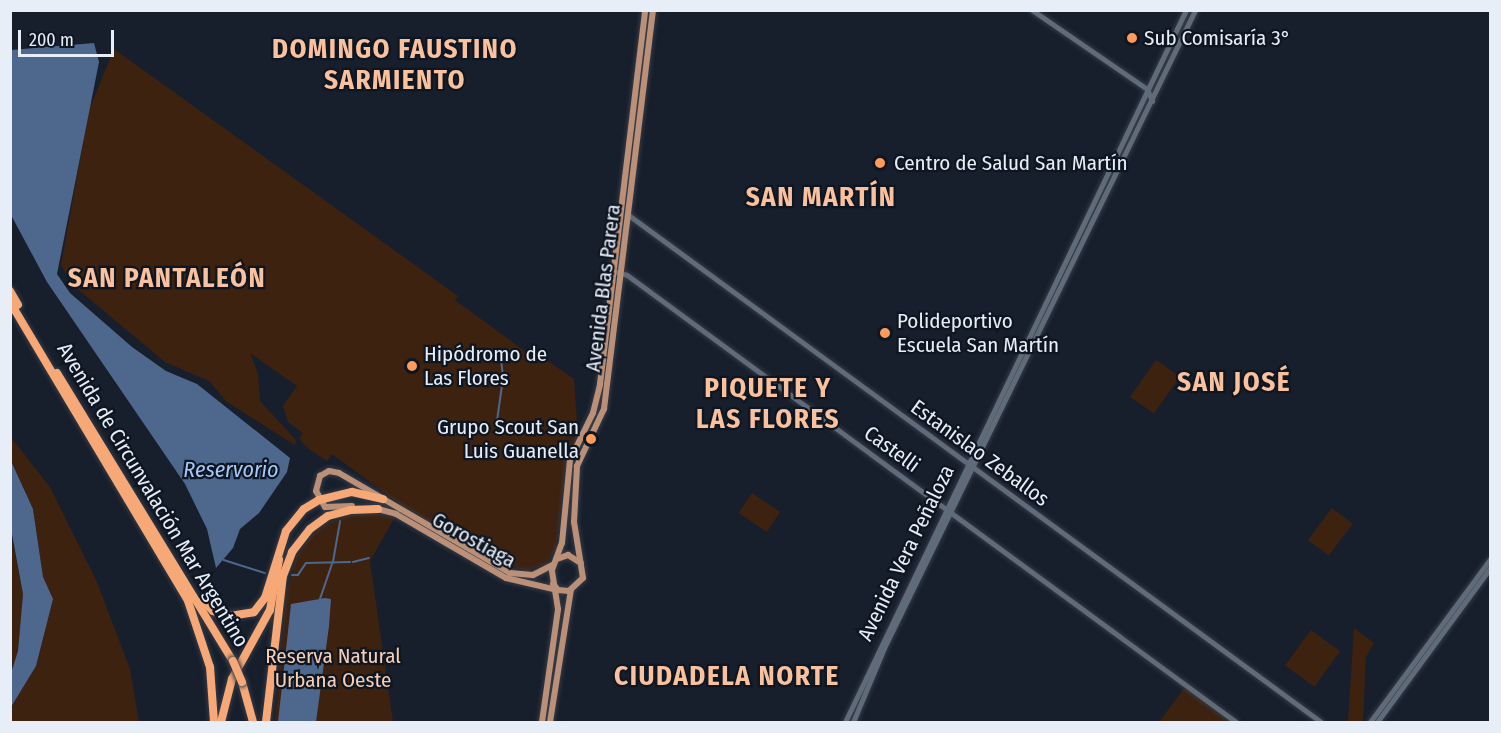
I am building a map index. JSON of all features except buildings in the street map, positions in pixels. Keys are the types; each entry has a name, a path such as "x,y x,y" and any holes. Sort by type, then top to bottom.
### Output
{"highway":[{"name":"Avenida de Circunvalación Mar Argentino","path":"10,291 233,661 242,682 253,723"},
{"path":"10,302 188,602 210,668 214,723"},
{"path":"120,474 200,599 213,611 238,617 259,607 267,592 281,544 294,519 319,500 357,492 383,499"},
{"path":"266,723 282,587 292,552 310,528 328,516 350,510 378,509"},
{"path":"221,723 232,680 270,610 281,544"}],"main road":[{"name":"Avenida Blas Parera","path":"557,559 570,460 597,397 645,10"},
{"name":"Avenida Blas Parera","path":"582,564 574,522 577,466 604,409 654,10"},
{"path":"1032,10 1147,90 1152,101"},
{"name":"Avenida Vera Peñaloza","path":"854,723 884,648 968,464 1186,10"},
{"name":"Avenida Vera Peñaloza","path":"845,723 948,511 974,469 1195,10"},
{"name":"Estanislao Zeballos","path":"620,210 1321,723"},
{"path":"613,272 622,272"},
{"name":"Castelli","path":"622,272 1236,723"},
{"name":"Gorostiaga","path":"553,565 537,574 517,575 464,551 396,514 357,506 331,510 319,500 318,479 333,471 383,499 464,551 506,578 571,590"},
{"path":"542,723 556,624 553,565 557,559 568,555 582,564 583,578 571,590 550,723"},
{"path":"1370,723 1491,559"},
{"path":"1377,723 1491,568"}],"green space":[{"name":"Hipódromo de Las Flores","path":"114,49 458,296 455,300 526,352 529,348 574,379 578,435 567,458 556,549 546,564 526,571 493,560 405,508 332,454 327,461 306,447 299,438 303,433 288,422 283,406 297,386 250,353 258,373 260,401 296,440 295,445 227,402 209,381 165,362 74,286 61,265 89,110"},
{"path":"1156,360 1180,377 1154,413 1130,397"},
{"path":"10,436 50,487 97,582 130,669 139,722 11,722 11,707 36,666 52,602 43,577 33,509 11,461"},
{"path":"752,493 780,512 767,532 739,513"},
{"path":"1332,508 1353,524 1329,556 1308,540"},
{"name":"Reserva Natural Urbana Oeste","path":"368,512 395,517 370,561 393,722 275,722 286,595 296,557 311,536 325,525 346,515"},
{"path":"10,529 23,594 18,651 11,673"},
{"path":"1354,628 1374,643 1366,657 1363,722 1348,722"},
{"path":"1311,630 1340,651 1314,687 1285,666"},
{"path":"1186,686 1233,720 1231,722 1159,722"}],"water":[{"name":"Reservorio","path":"94,43 99,62 57,274 70,293 132,347 166,371 197,384 290,458 287,472 259,513 240,529 233,548 216,568 207,529 185,484 47,282 11,215 11,50"},
{"path":"11,461 33,509 43,577 53,599 36,666 11,707 11,673 18,651 23,594 11,529"},
{"path":"331,599 316,722 278,722 291,604"}],"waterway":[{"path":"496,428 503,378 501,360"},
{"path":"320,599 333,562 340,522"},
{"path":"353,562 369,558"},
{"path":"224,560 265,573"},
{"path":"292,575 298,575 306,563 350,562"}],"place":[{"name":"Sub Comisaría 3°","path":"1132,38"},
{"name":"Centro de Salud San Martín","path":"880,163"},
{"name":"Polideportivo Escuela San Martín","path":"885,333"},
{"name":"Hipódromo de Las Flores","path":"412,366"},
{"name":"Grupo Scout San Luis Guanella","path":"591,439"}],"district":[{"name":"DOMINGO FAUSTINO SARMIENTO","path":"395,64"},
{"name":"SAN MARTÍN","path":"821,198"},
{"name":"SAN PANTALEÓN","path":"167,279"},
{"name":"SAN JOSÉ","path":"1234,383"},
{"name":"PIQUETE Y LAS FLORES","path":"768,404"},
{"name":"CIUDADELA NORTE","path":"727,677"}]}
